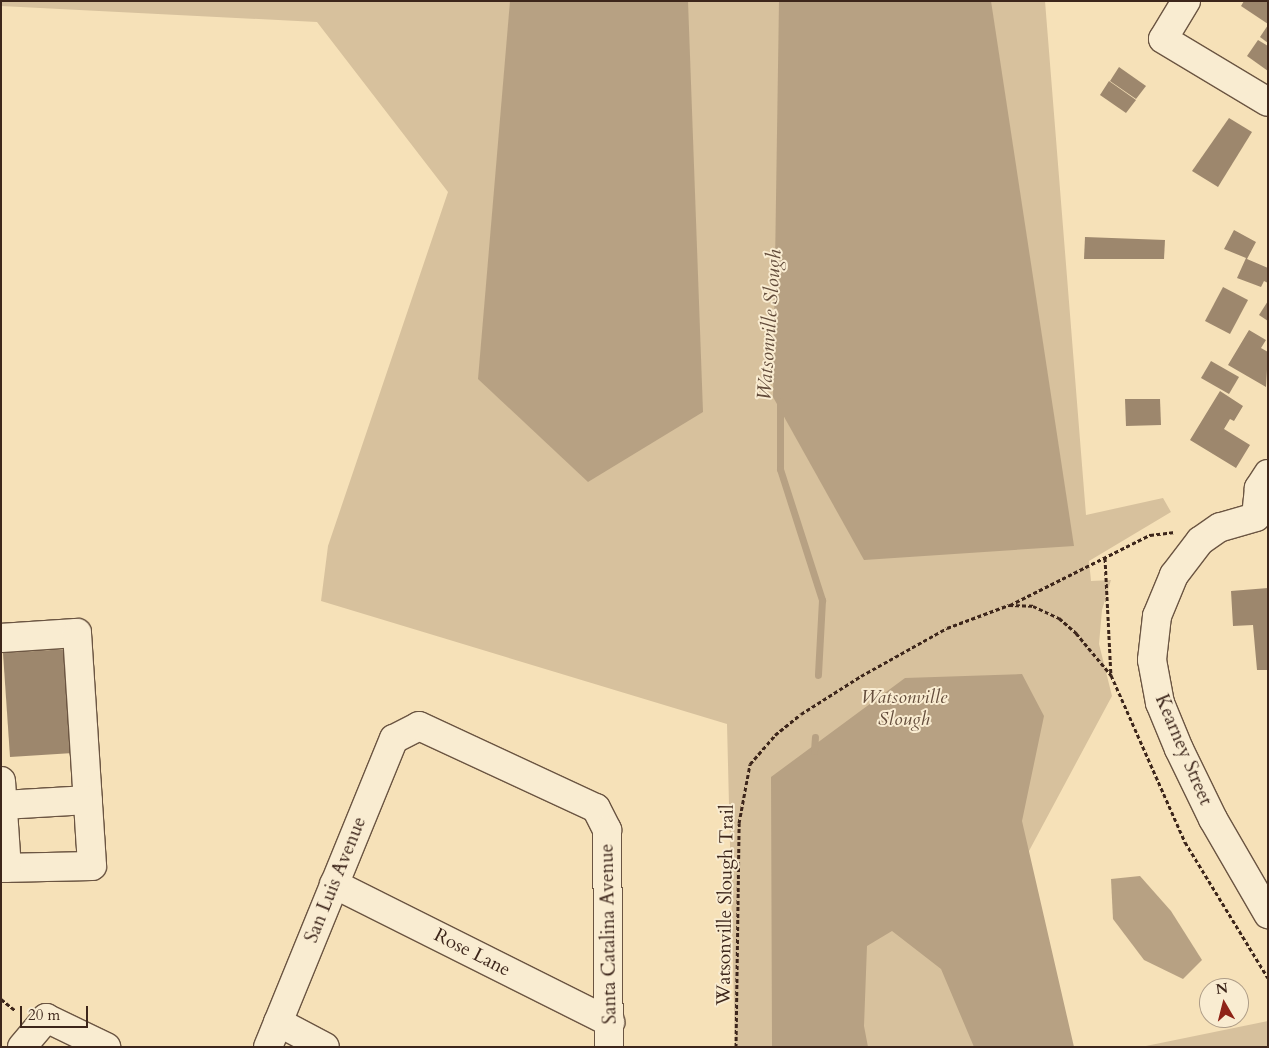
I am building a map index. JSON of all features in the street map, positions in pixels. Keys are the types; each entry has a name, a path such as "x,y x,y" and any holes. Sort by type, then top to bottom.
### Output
{"street":[{"path":"1186,1 1163,39 1268,102"},
{"path":"1220,526 1256,517 1259,488 1268,474"},
{"name":"Kearney Street","path":"1220,526 1200,541 1174,575 1164,596 1152,638 1154,678 1179,749 1213,819 1268,914"},
{"path":"1,638 78,633 92,866 4,868 2,793 88,800"},
{"name":"San Luis Avenue","path":"273,1035 394,739 419,726"},
{"name":"Santa Catalina Avenue","path":"419,726 596,808 608,830 610,1034"},
{"name":"Rose Lane","path":"334,884 610,1034"},
{"path":"22,1047 46,1018 106,1047"},
{"path":"273,1035 325,1047"}],"path":[{"path":"1009,605 1150,535 1220,526"},
{"path":"1105,558 1111,676"},
{"name":"Watsonville Slough Trail","path":"736,1047 739,823 750,764 775,735 801,714 854,681 948,628 1009,605 1033,606 1059,618 1076,633 1111,676 1185,842 1268,978"},
{"path":"1,999 16,1011"}],"green space":[{"path":"1,1 1045,1 1086,515 1163,498 1171,512 1089,561 1091,581 1111,580 1102,610 1099,644 1112,696 1015,877 978,1047 735,1047 727,724 321,601 328,546 448,192 317,22 1,6"},
{"path":"1268,1021 1268,1047 1141,1047 1234,1028 1249,1028 1249,1025"}],"shaded area":[{"path":"510,1 688,1 703,412 588,482 478,379"},
{"path":"779,1 991,1 1074,546 864,560 773,397"},
{"path":"1022,674 1044,716 1022,821 1074,1047 974,1047 941,969 892,931 867,946 864,1026 868,1047 772,1047 771,777 905,678"},
{"path":"1140,876 1171,911 1202,960 1183,979 1144,960 1113,919 1111,879"}],"building":[{"path":"1244,1 1268,1 1268,24 1241,6"},
{"path":"1268,25 1268,43 1260,37"},
{"path":"1258,40 1268,46 1268,71 1247,56"},
{"path":"1119,67 1146,86 1136,99 1110,81"},
{"path":"1109,81 1136,100 1126,113 1100,95"},
{"path":"1229,118 1252,132 1218,187 1192,171"},
{"path":"1234,230 1256,242 1247,259 1268,268 1268,283 1264,281 1261,287 1237,278 1246,258 1224,249"},
{"path":"1085,237 1165,240 1164,259 1084,259"},
{"path":"1223,287 1248,300 1230,334 1205,321"},
{"path":"1268,301 1268,321 1259,315"},
{"path":"1249,330 1266,340 1261,348 1268,352 1266,387 1228,365"},
{"path":"1211,361 1239,377 1229,394 1201,378"},
{"path":"1220,391 1243,406 1234,421 1230,419 1224,429 1250,445 1236,468 1190,440"},
{"path":"1125,399 1160,399 1161,425 1126,426"},
{"path":"1268,588 1268,670 1257,670 1253,625 1233,626 1231,591"},
{"path":"67,649 73,753 10,757 3,653"}],"waterway":[{"name":"Watsonville Slough","path":"780,401 780,469 822,600 818,675"},
{"name":"Watsonville Slough","path":"814,751 815,737"}]}
